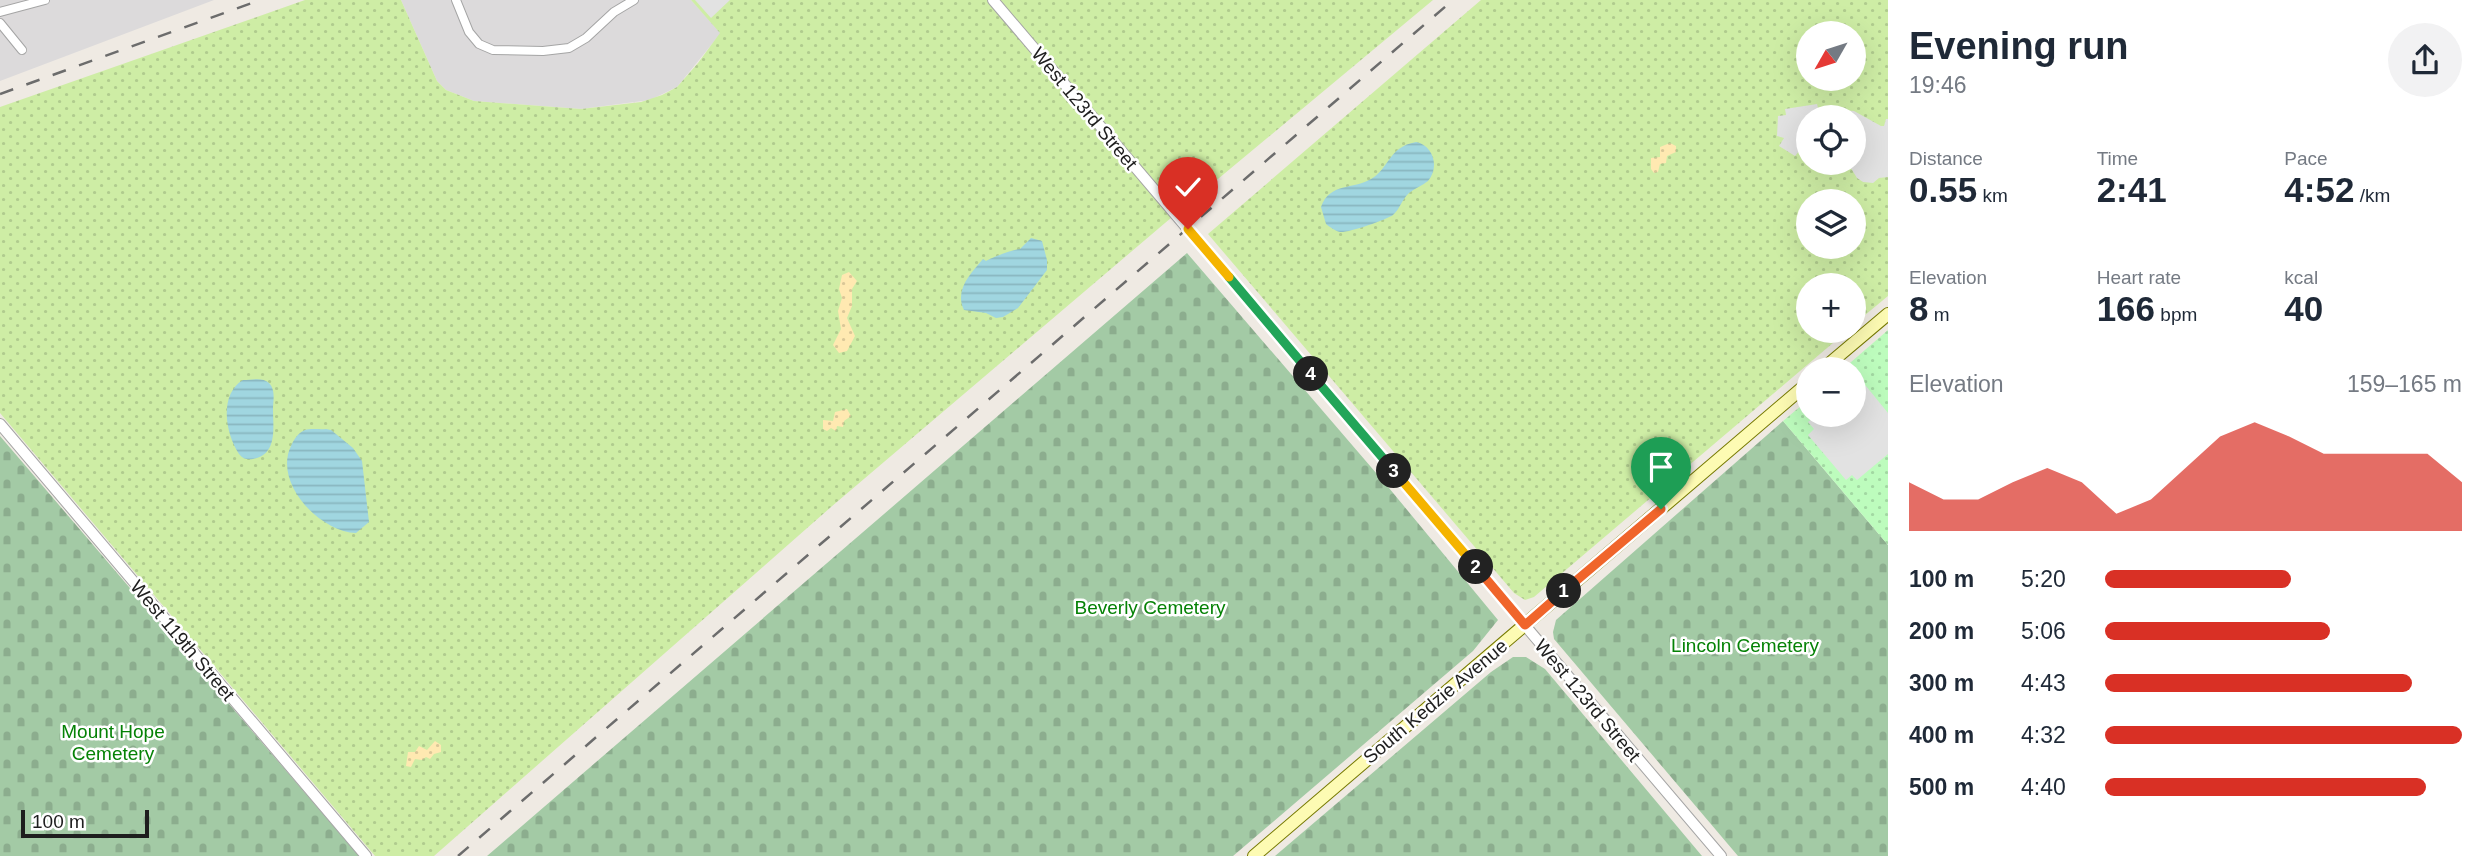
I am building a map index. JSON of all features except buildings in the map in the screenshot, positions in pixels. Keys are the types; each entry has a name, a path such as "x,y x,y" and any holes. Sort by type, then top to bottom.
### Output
{"main road":[{"path":"1837,357 1888,314"},
{"name":"South Kedzie Avenue","path":"1254,856 1796,393"}],"street":[{"path":"0,12 45,0"},
{"path":"456,0 469,32 479,44 493,50 543,51 569,48 586,38 614,12 634,0"},
{"name":"West 123rd Street","path":"993,0 1721,856"},
{"path":"0,23 22,50"},
{"name":"West 119th Street","path":"0,424 366,856"}],"shaded area":[{"path":"0,0 214,0 0,81"},
{"path":"401,0 691,0 721,33 677,87 650,100 581,109 474,101 446,90 437,81"},
{"path":"695,0 730,0 711,18"},
{"path":"1796,107 1795,156 1779,146 1784,138 1777,136 1778,116 1786,115 1785,109"},
{"path":"1866,118 1881,126 1884,126 1888,119 1888,177 1879,178 1873,183 1855,175 1866,175"},
{"path":"1866,386 1888,413 1888,454 1857,480 1852,475 1846,480 1808,435 1814,429 1812,427 1866,427"}],"green space":[{"path":"305,0 401,0 437,81 446,90 474,101 581,109 641,102 677,87 720,33 691,0 1433,0 831,507 434,856 375,856 0,413 0,107"},
{"path":"1481,0 1888,0 1888,296 1866,314 1866,273 1796,273 1796,343 1833,343 1816,357 1796,357 1796,374 1534,597 1525,600 1514,593 1208,234"},
{"name":"Beverly Cemetery","path":"1187,253 1389,488 1498,620 1473,651 1233,856 487,856"},
{"path":"1888,330 1888,545 1783,421 1796,410 1796,427 1866,427 1866,357 1857,357"},
{"name":"Lincoln Cemetery","path":"1783,421 1888,545 1888,856 1738,856 1554,639 1556,620"},
{"name":"Mount Hope Cemetery","path":"0,436 359,856 0,856"},
{"path":"1513,657 1526,657 1545,669 1702,856 1275,856 1491,672"}],"sand":[{"path":"1670,143 1676,146 1676,152 1667,156 1666,163 1660,164 1658,172 1654,173 1651,169 1651,158 1660,157 1660,147"},
{"path":"849,272 857,281 852,289 852,306 847,318 855,336 847,351 839,353 833,345 841,329 838,311 842,298 839,289 842,275"},
{"path":"847,409 851,416 844,421 843,427 837,426 836,431 831,428 827,431 823,429 823,420 833,421 835,412"},
{"path":"435,741 441,745 441,752 430,759 415,759 411,767 406,766 408,752 415,752 419,746 427,750"}],"water":[{"path":"1416,142 1427,147 1433,157 1434,169 1428,181 1409,193 1393,215 1344,232 1336,231 1326,224 1321,207 1330,194 1371,179 1400,148"},
{"path":"1031,238 1042,241 1047,270 1018,308 996,318 986,313 964,310 961,303 962,289 983,259 986,261 1020,249"},
{"path":"243,380 264,380 269,383 273,392 273,432 270,446 267,452 251,459 239,454 228,425 227,404 230,395 235,386"},
{"path":"326,429 353,448 362,461 369,522 356,533 328,524 315,515 294,490 288,475 287,460 296,436 305,430"}],"railway":[{"path":"0,94 260,0"},
{"path":"458,856 1453,0"}],"route":[{"path":"1188,229 1525,625 1661,509"}]}
